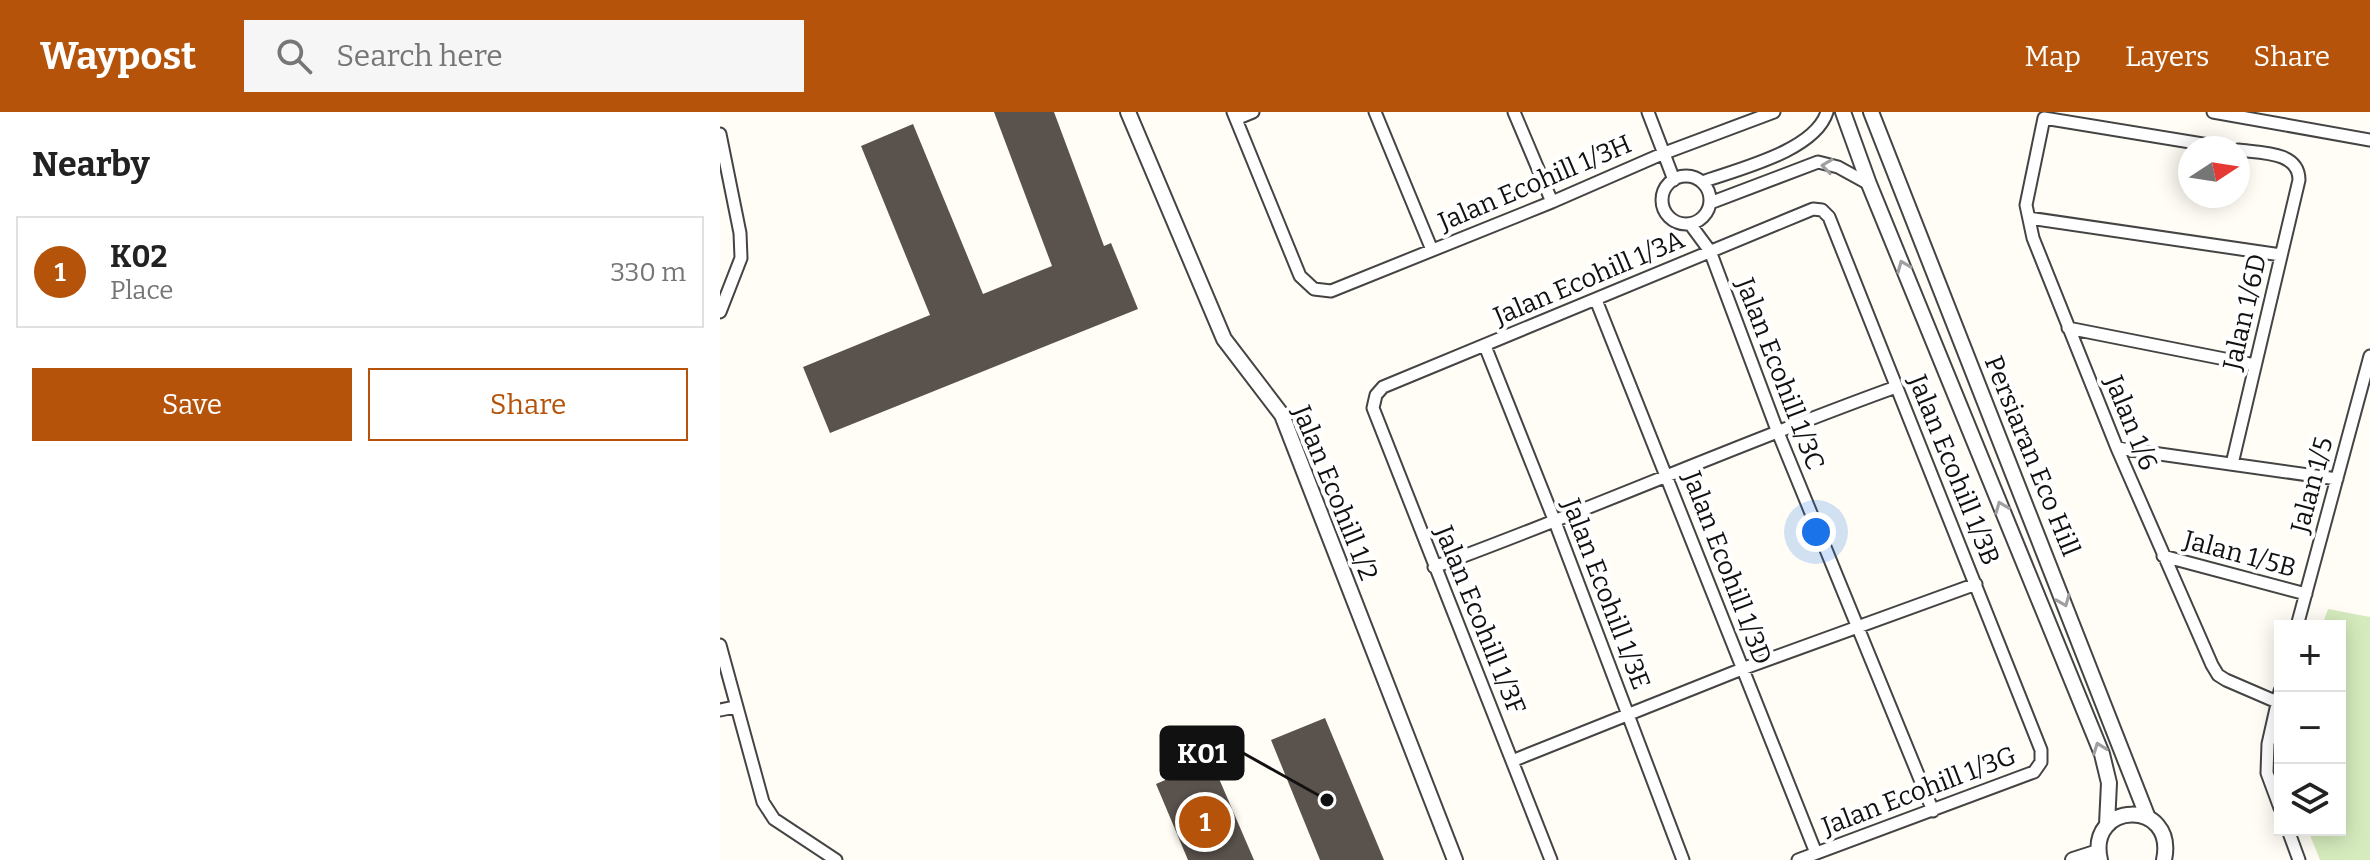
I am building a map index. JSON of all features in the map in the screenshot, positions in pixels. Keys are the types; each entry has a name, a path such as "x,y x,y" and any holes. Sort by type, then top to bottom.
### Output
{"street":[{"name":"Jalan Ecohill 1/2","path":"1128,112 1224,339 1282,415 1455,860"},
{"path":"1235,115 1253,112"},
{"path":"1375,112 1432,250"},
{"path":"1514,112 1552,202"},
{"path":"1648,112 1674,180"},
{"name":"Jalan Ecohill 1/3H","path":"1235,115 1300,276 1314,289 1331,291 1662,154 1774,112"},
{"path":"1702,182 1803,142 1823,124 1827,112"},
{"path":"1843,112 1869,184 2102,754 2109,783 2107,824"},
{"name":"Persiaran Eco Hill","path":"1871,112 2148,818 2162,831 2165,860"},
{"path":"2213,112 2370,140"},
{"name":"Jalan 1/6","path":"2178,140 2044,118 2026,205 2042,263 2117,448 2218,675 2274,695"},
{"path":"720,134 740,233 741,258 720,312"},
{"name":"Jalan 1/6D","path":"2232,464 2299,170 2287,158 2250,152"},
{"path":"1710,203 1818,162 1838,167 1869,184"},
{"path":"1689,176 1707,188 1710,203 1704,217 1690,224 1676,222 1665,212 1664,190 1674,180 1689,176"},
{"name":"Jalan Ecohill 1/3A","path":"1376,395 1383,387 1710,251 1813,209 1822,210"},
{"name":"Jalan Ecohill 1/3B","path":"1822,210 1829,217 2041,750"},
{"path":"2029,218 2281,255"},
{"name":"Jalan Ecohill 1/3C","path":"1690,224 1710,251 1777,430 1933,811"},
{"name":"Jalan Ecohill 1/3D","path":"1596,300 1816,853"},
{"path":"2068,328 2255,365"},
{"name":"Jalan Ecohill 1/3E","path":"1485,346 1683,860"},
{"name":"Jalan 1/5","path":"2299,620 2370,356"},
{"path":"1434,567 1555,522 1777,430 1896,387"},
{"name":"Jalan Ecohill 1/3F","path":"1376,395 1373,408 1551,860"},
{"path":"2117,448 2337,479"},
{"name":"Jalan 1/5B","path":"2163,556 2306,594"},
{"path":"1512,761 1742,669 1976,584"},
{"path":"720,645 763,802 774,819 836,860"},
{"path":"720,710 735,707"},
{"path":"2274,715 2268,744 2267,773 2274,792"},
{"name":"Jalan Ecohill 1/3G","path":"1798,860 2034,772 2041,762 2041,750"},
{"path":"2073,860 2099,856 2101,832 2107,824 2126,814 2148,818"},
{"path":"2290,836 2299,860"}],"green space":[{"path":"2328,609 2370,617 2370,860 2320,860 2310,836 2346,836 2346,620 2324,620"}],"building":[{"path":"994,112 1054,112 1104,246 1111,243 1138,309 830,433 803,367 930,315 861,146 913,124 983,294 1052,266"},
{"path":"1325,718 1384,860 1320,860 1271,740"},
{"path":"1211,760 1254,860 1188,860 1156,784"}],"place":[{"name":"K01","path":"1327,800"},
{"name":"K02","path":"1205,822"}]}
